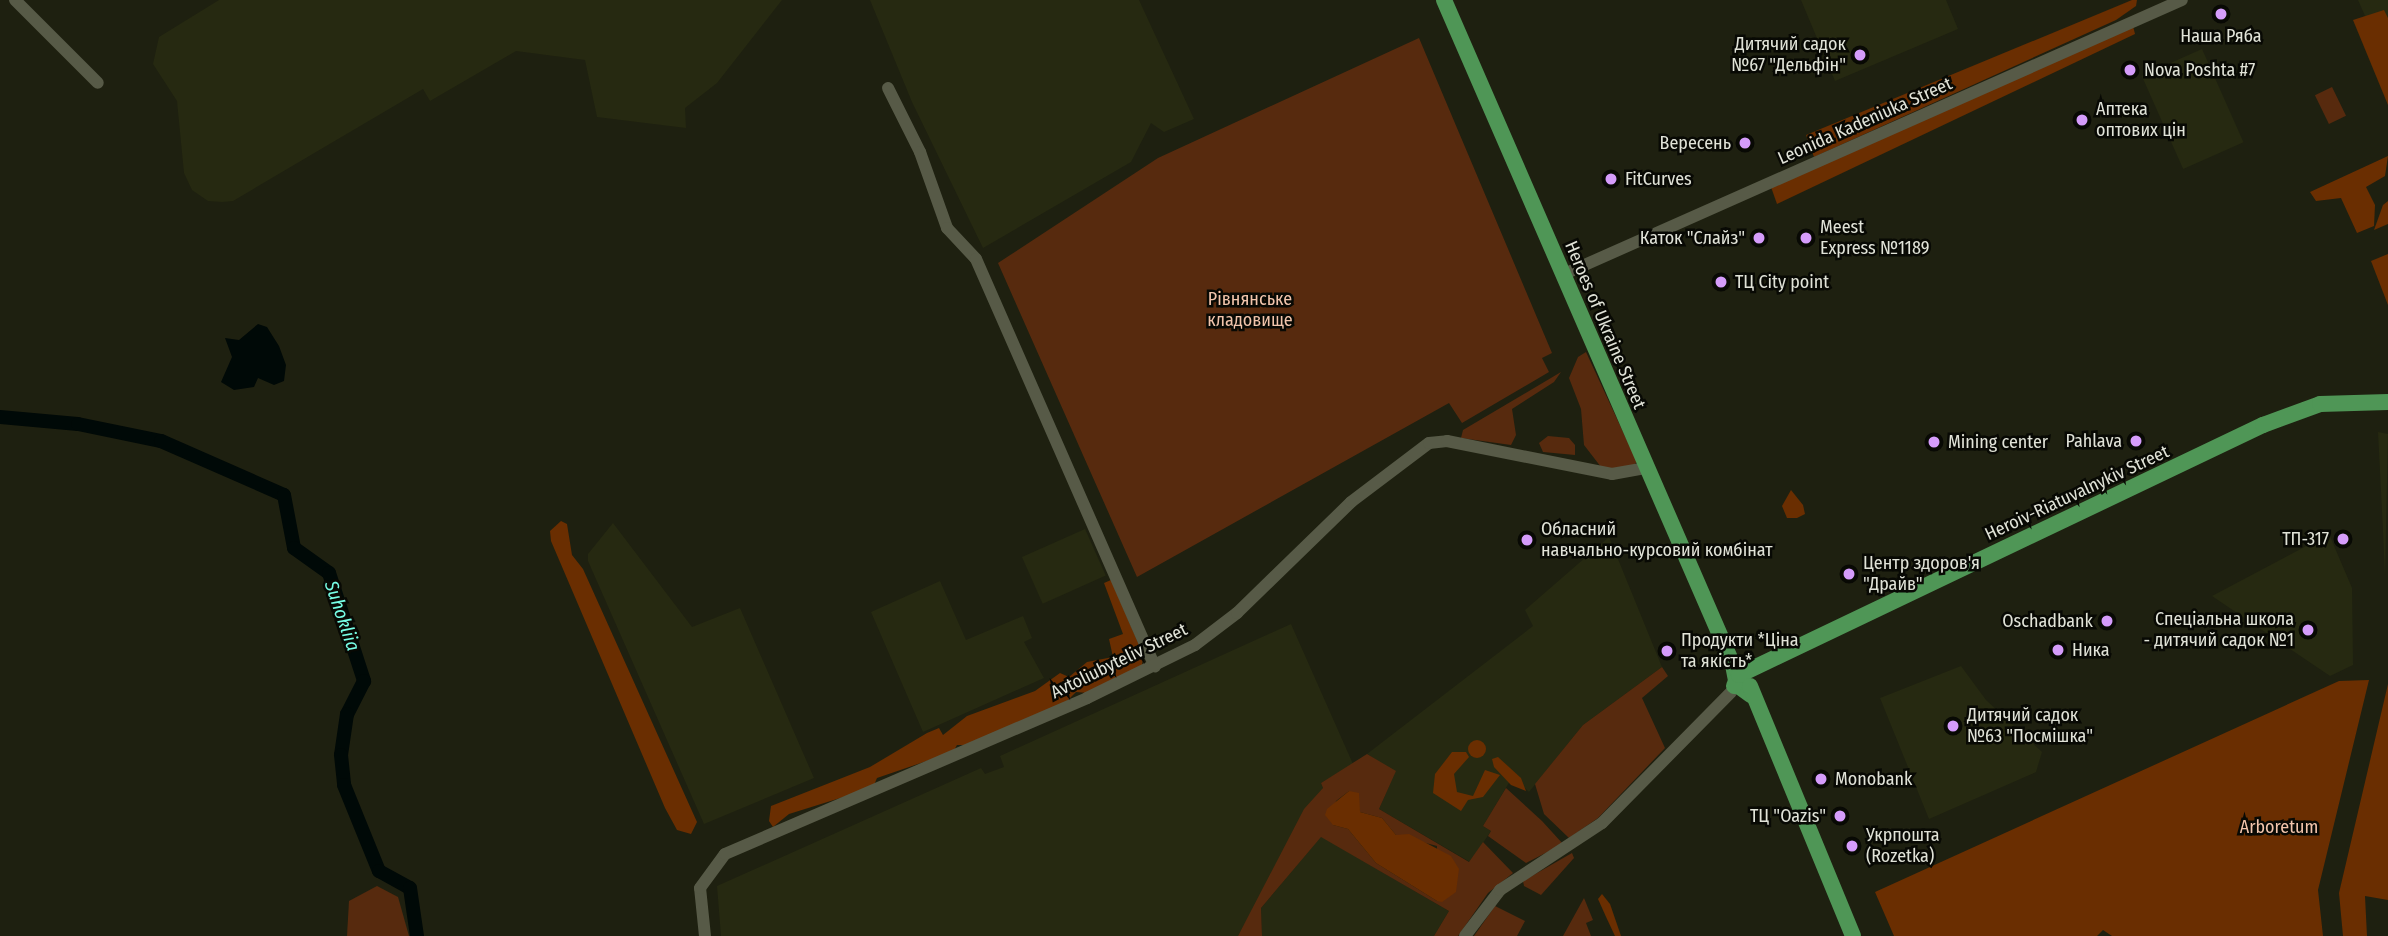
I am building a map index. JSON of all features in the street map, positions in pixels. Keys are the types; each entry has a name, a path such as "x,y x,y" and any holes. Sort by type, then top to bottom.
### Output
{"main road":[{"name":"Heroes of Ukraine Street","path":"1444,0 1646,468 1743,681 1853,936"},
{"name":"Heroiv-Riatuvalnykiv Street","path":"1743,681 2263,425 2320,404 2388,402"}],"street":[{"path":"15,0 98,83"},
{"name":"Leonida Kadeniuka Street","path":"1562,275 2180,0"},
{"path":"888,88 920,152 947,228 976,258 1155,666"},
{"name":"Avtoliubyteliv Street","path":"705,936 700,888 725,854 1155,666 1195,645 1237,613 1351,502 1429,443 1447,441 1612,474 1646,468"},
{"name":"Heroiv-Riatuvalnykiv Street","path":"1465,936 1500,890 1602,823 1743,681"}],"shaded area":[{"path":"219,0 782,0 717,83 685,108 686,128 597,117 585,60 516,51 430,101 423,89 233,201 222,202 208,201 192,190 184,173 177,101 153,64 159,37"},
{"path":"870,0 1139,0 1194,119 1164,132 1151,123 1131,162 983,248 912,102"},
{"name":"Дитячий садок №67 \"Дельфін\"","path":"1801,0 1946,0 1958,29 1835,81"},
{"path":"2358,0 2388,0 2388,68"},
{"path":"2202,49 2243,142 2183,169 2142,76"},
{"path":"258,324 267,327 279,346 286,365 284,381 274,385 258,378 254,387 234,390 221,382 232,357 225,338 239,340"},
{"path":"2378,432 2388,434 2385,577 2383,531"},
{"path":"613,523 692,627 740,608 814,778 704,824 588,561 588,554"},
{"path":"1085,529 1106,576 1043,604 1022,557"},
{"name":"Спеціальна школа - дитячий садок №1","path":"2329,534 2352,588 2353,665 2330,676 2212,596"},
{"path":"1609,537 1662,667 1583,725 1529,792 1513,776 1483,826 1491,831 1470,862 1379,809 1395,772 1367,754 1533,626 1525,610"},
{"path":"940,581 966,640 1023,616 1032,638 1024,642 1044,678 923,732 871,612"},
{"path":"1291,624 1353,764 1321,783 1323,788 1238,936 721,936 717,886 981,768 985,774 1004,767 1000,756"},
{"name":"Дитячий садок №63 \"Посмішка\"","path":"1961,666 1986,700 2042,752 2036,772 1929,819 1880,698"},
{"path":"1321,836 1449,911 1434,936 1262,936 1261,908"}],"green space":[{"path":"2137,0 2136,6 2116,20 1814,157 1806,135"},
{"path":"2384,10 2388,18 2388,105 2353,20"},
{"path":"2133,26 2135,34 1777,204 1771,187"},
{"name":"Рівнянське кладовище","path":"1419,38 1552,353 1542,358 1549,372 1462,423 1449,403 1137,577 998,263 1158,158"},
{"path":"2332,87 2346,116 2329,124 2315,95"},
{"path":"2388,156 2385,176 2366,187 2375,205 2374,226 2357,233 2341,198 2316,201 2310,192"},
{"path":"2388,201 2388,224 2374,230 2383,205"},
{"path":"2388,254 2388,305 2371,261"},
{"path":"1586,352 1637,462 1627,471 1601,467 1584,445 1581,409 1569,378 1578,357"},
{"path":"1561,372 1554,382 1512,409 1516,435 1511,445 1461,438 1463,430"},
{"path":"1548,436 1569,438 1575,445 1575,455 1543,452 1539,443"},
{"path":"1791,490 1803,505 1805,514 1797,518 1787,518 1782,506"},
{"path":"561,521 567,524 572,555 583,569 697,822 691,834 677,830 665,808 551,541 550,531"},
{"path":"1111,580 1143,654 1142,666 1088,693 1076,692 1065,703 969,745 957,745 953,752 877,778 874,785 853,794 789,814 773,827 769,821 771,806 870,767 939,728 943,735 967,716 1035,691 1060,673 1069,677 1087,662 1113,657 1109,639 1123,634 1104,583"},
{"path":"1662,667 1668,676 1642,698 1665,748 1598,818 1569,838 1544,814 1535,784 1583,725"},
{"name":"Arboretum","path":"2369,680 2318,890 2323,936 2112,936 2103,930 2097,936 1894,936 1875,892 2339,681"},
{"path":"2388,684 2388,900 2365,896 2367,936 2343,936 2339,893"},
{"path":"1473,740 1481,740 1486,749 1484,756 1473,758 1468,753 1468,745"},
{"path":"1452,752 1466,752 1469,757 1454,774 1457,792 1473,796 1485,770 1500,775 1483,797 1468,800 1461,811 1433,793 1435,774"},
{"path":"1367,754 1396,771 1379,809 1469,862 1483,842 1513,873 1488,893 1458,936 1434,936 1449,911 1321,837 1261,908 1262,936 1238,936 1304,809 1323,788 1321,783","holes":["1349,791 1360,812 1382,818 1396,835 1437,846 1437,901 1376,863 1348,829 1333,825 1336,801"]},
{"path":"1498,757 1521,778 1526,791 1511,785 1494,767 1492,759"},
{"path":"1506,788 1563,844 1526,863 1488,836 1491,831 1483,826"},
{"path":"1349,791 1359,793 1360,812 1382,818 1396,835 1409,834 1451,856 1459,869 1456,892 1442,902 1437,901 1376,863 1348,829 1333,825 1325,815 1327,809"},
{"path":"1572,853 1574,858 1541,895 1524,886 1523,881"},
{"path":"377,886 398,897 409,936 347,936 349,901"},
{"path":"1602,894 1610,904 1621,936 1615,936 1607,919 1598,899"},
{"path":"1584,898 1593,920 1586,923 1591,936 1563,936"},
{"path":"1495,906 1525,921 1517,936 1474,936"}],"waterway":[{"name":"Suhokliia","path":"0,417 78,424 161,441 284,495 294,548 329,573 364,681 347,714 341,755 344,785 379,871 410,888 417,936"}],"place":[{"name":"Наша Ряба","path":"2221,14"},
{"name":"Дитячий садок №67 \"Дельфін\"","path":"1860,55"},
{"name":"Nova Poshta #7","path":"2130,70"},
{"name":"Аптека оптових цін","path":"2082,120"},
{"name":"Вересень","path":"1745,143"},
{"name":"FitCurves","path":"1611,179"},
{"name":"Каток \"Слайз\"","path":"1759,238"},
{"name":"Meest Express №1189","path":"1806,238"},
{"name":"ТЦ City point","path":"1721,282"},
{"name":"Pahlava","path":"2136,441"},
{"name":"Mining center","path":"1934,442"},
{"name":"ТП-317","path":"2343,539"},
{"name":"Обласний навчально-курсовий комбінат","path":"1527,540"},
{"name":"Центр здоров'я \"Драйв\"","path":"1849,574"},
{"name":"Oschadbank","path":"2107,621"},
{"name":"Спеціальна школа - дитячий садок №1","path":"2308,630"},
{"name":"Ника","path":"2058,650"},
{"name":"Продукти *Ціна та якість*","path":"1667,651"},
{"name":"Дитячий садок №63 \"Посмішка\"","path":"1953,726"},
{"name":"Monobank","path":"1821,779"},
{"name":"ТЦ \"Oazis\"","path":"1840,816"},
{"name":"Укрпошта (Rozetka)","path":"1852,846"}]}
